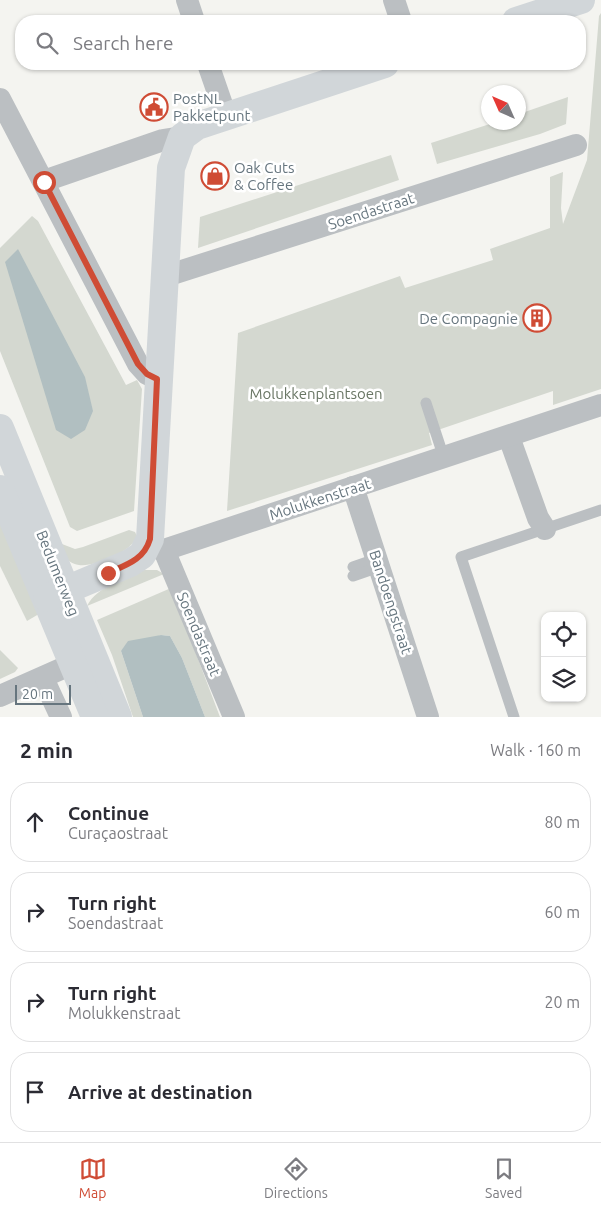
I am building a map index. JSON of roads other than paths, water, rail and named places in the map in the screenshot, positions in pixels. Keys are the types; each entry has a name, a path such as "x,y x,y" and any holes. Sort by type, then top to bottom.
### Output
{"street":[{"path":"394,0 399,15"},
{"path":"535,15 581,0"},
{"path":"210,70 226,116"},
{"path":"44,182 163,140 182,138 197,126 367,70"},
{"path":"0,99 138,364 147,374 157,379"},
{"name":"Soendastraat","path":"182,138 171,168 166,276 157,379 156,548 174,575 234,717"},
{"name":"Soendastraat","path":"166,276 576,146"},
{"name":"Molukkenstraat","path":"56,594 130,563 156,548 444,458 601,405"},
{"name":"Bedumerweg","path":"0,428 56,594 82,660 95,717"},
{"path":"509,437 538,518 545,528"},
{"name":"Bandoengstraat","path":"353,487 428,717"},
{"name":"Bedumerweg","path":"0,489 56,594"},
{"path":"0,696 82,660"},
{"name":"Bedumerweg","path":"82,660 118,717"},
{"path":"43,678 62,717"}],"lane":[{"path":"426,403 444,458"},
{"path":"514,717 462,557 601,510"},
{"path":"353,572 378,563"}],"place":[{"name":"PostNL Pakketpunt","path":"154,107"},
{"name":"Oak Cuts & Coffee","path":"215,176"},
{"name":"De Compagnie","path":"537,318"}],"park label":[{"name":"Molukkenplantsoen","path":"316,393"}]}
